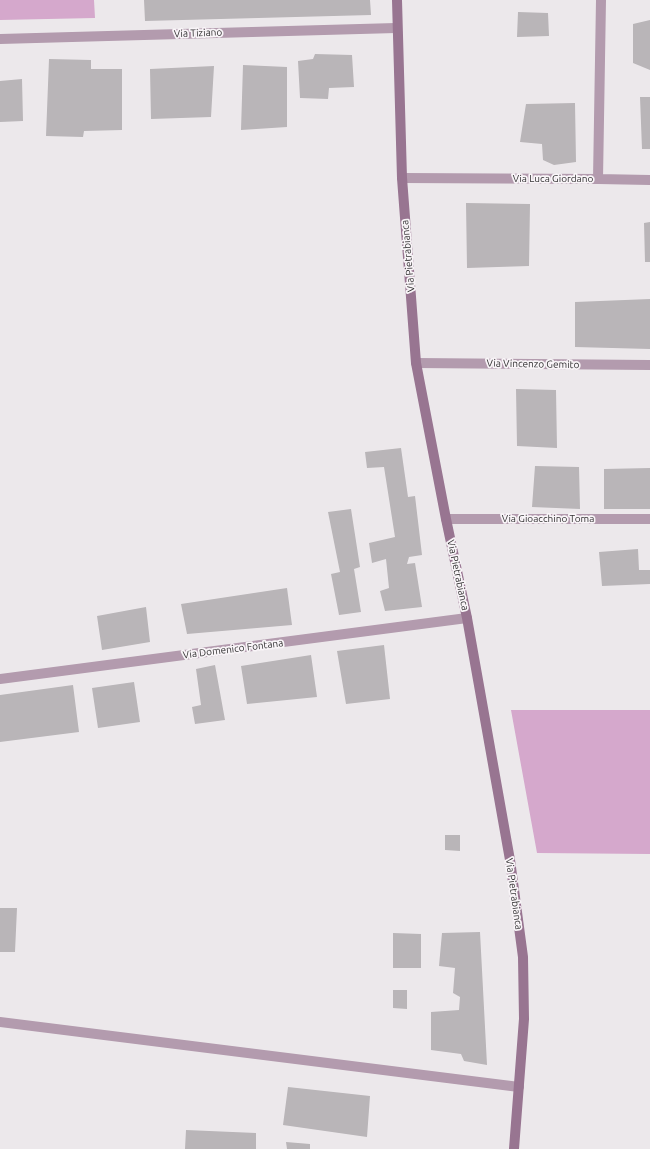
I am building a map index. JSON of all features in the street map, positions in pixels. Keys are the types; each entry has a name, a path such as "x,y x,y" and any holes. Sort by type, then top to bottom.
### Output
{"main road":[{"name":"Via Pietrabianca","path":"397,0 396,28 402,178 416,363 467,618 510,860 523,957 524,1019 514,1149"}],"street":[{"name":"Via Luca Giordano","path":"402,178 598,180 601,0"},
{"name":"Via Tiziano","path":"0,39 396,28"},
{"path":"598,180 650,180"},
{"name":"Via Vincenzo Gemito","path":"416,363 650,365"},
{"name":"Via Gioacchino Toma","path":"446,519 650,519"},
{"name":"Via Domenico Fontana","path":"0,679 467,618"},
{"path":"0,1022 519,1087"}],"shaded area":[{"path":"0,0 94,0 95,18 0,20"},
{"path":"511,710 650,710 650,854 537,853"}],"building":[{"path":"144,0 370,0 371,15 145,21"},
{"path":"518,12 548,13 549,36 517,37"},
{"path":"650,20 650,70 633,63 633,24"},
{"path":"315,54 352,55 354,87 329,88 328,99 300,98 298,61 313,59"},
{"path":"49,59 91,60 91,69 122,69 122,130 84,131 83,137 46,136"},
{"path":"243,65 287,67 287,127 241,130"},
{"path":"214,66 211,117 151,119 150,69"},
{"path":"22,79 23,121 0,122 0,81"},
{"path":"640,97 650,97 650,149 642,149"},
{"path":"575,103 576,162 554,165 543,160 542,144 520,142 526,104"},
{"path":"466,203 530,204 529,266 467,268"},
{"path":"650,222 650,262 645,262 644,223"},
{"path":"650,299 650,349 575,347 575,302"},
{"path":"516,389 556,390 557,448 517,446"},
{"path":"401,448 408,497 415,496 422,555 409,557 407,564 415,563 422,607 385,611 380,591 389,588 386,559 372,563 369,543 395,537 384,467 367,468 365,452"},
{"path":"535,466 579,467 580,509 532,507"},
{"path":"650,468 650,509 604,509 604,469"},
{"path":"351,509 360,567 354,569 361,612 339,615 331,574 340,572 328,512"},
{"path":"638,549 639,570 650,570 650,584 602,586 599,552"},
{"path":"287,588 292,625 187,634 181,604"},
{"path":"146,607 150,642 102,650 97,616"},
{"path":"384,645 390,699 346,704 337,651"},
{"path":"311,655 317,697 247,704 241,666"},
{"path":"215,665 225,720 195,724 192,707 201,705 196,669"},
{"path":"134,682 140,722 98,728 92,688"},
{"path":"73,685 79,732 0,742 0,695"},
{"path":"445,835 460,835 460,851 445,850"},
{"path":"0,908 17,908 15,952 0,952"},
{"path":"480,932 487,1065 464,1061 461,1054 431,1050 431,1012 459,1010 460,997 453,993 455,968 439,966 442,933"},
{"path":"393,933 421,934 421,968 393,968"},
{"path":"393,990 407,990 407,1009 393,1008"},
{"path":"288,1087 370,1096 367,1137 283,1125"},
{"path":"186,1130 256,1133 256,1149 185,1149"},
{"path":"286,1142 310,1144 310,1149 287,1149"}]}
